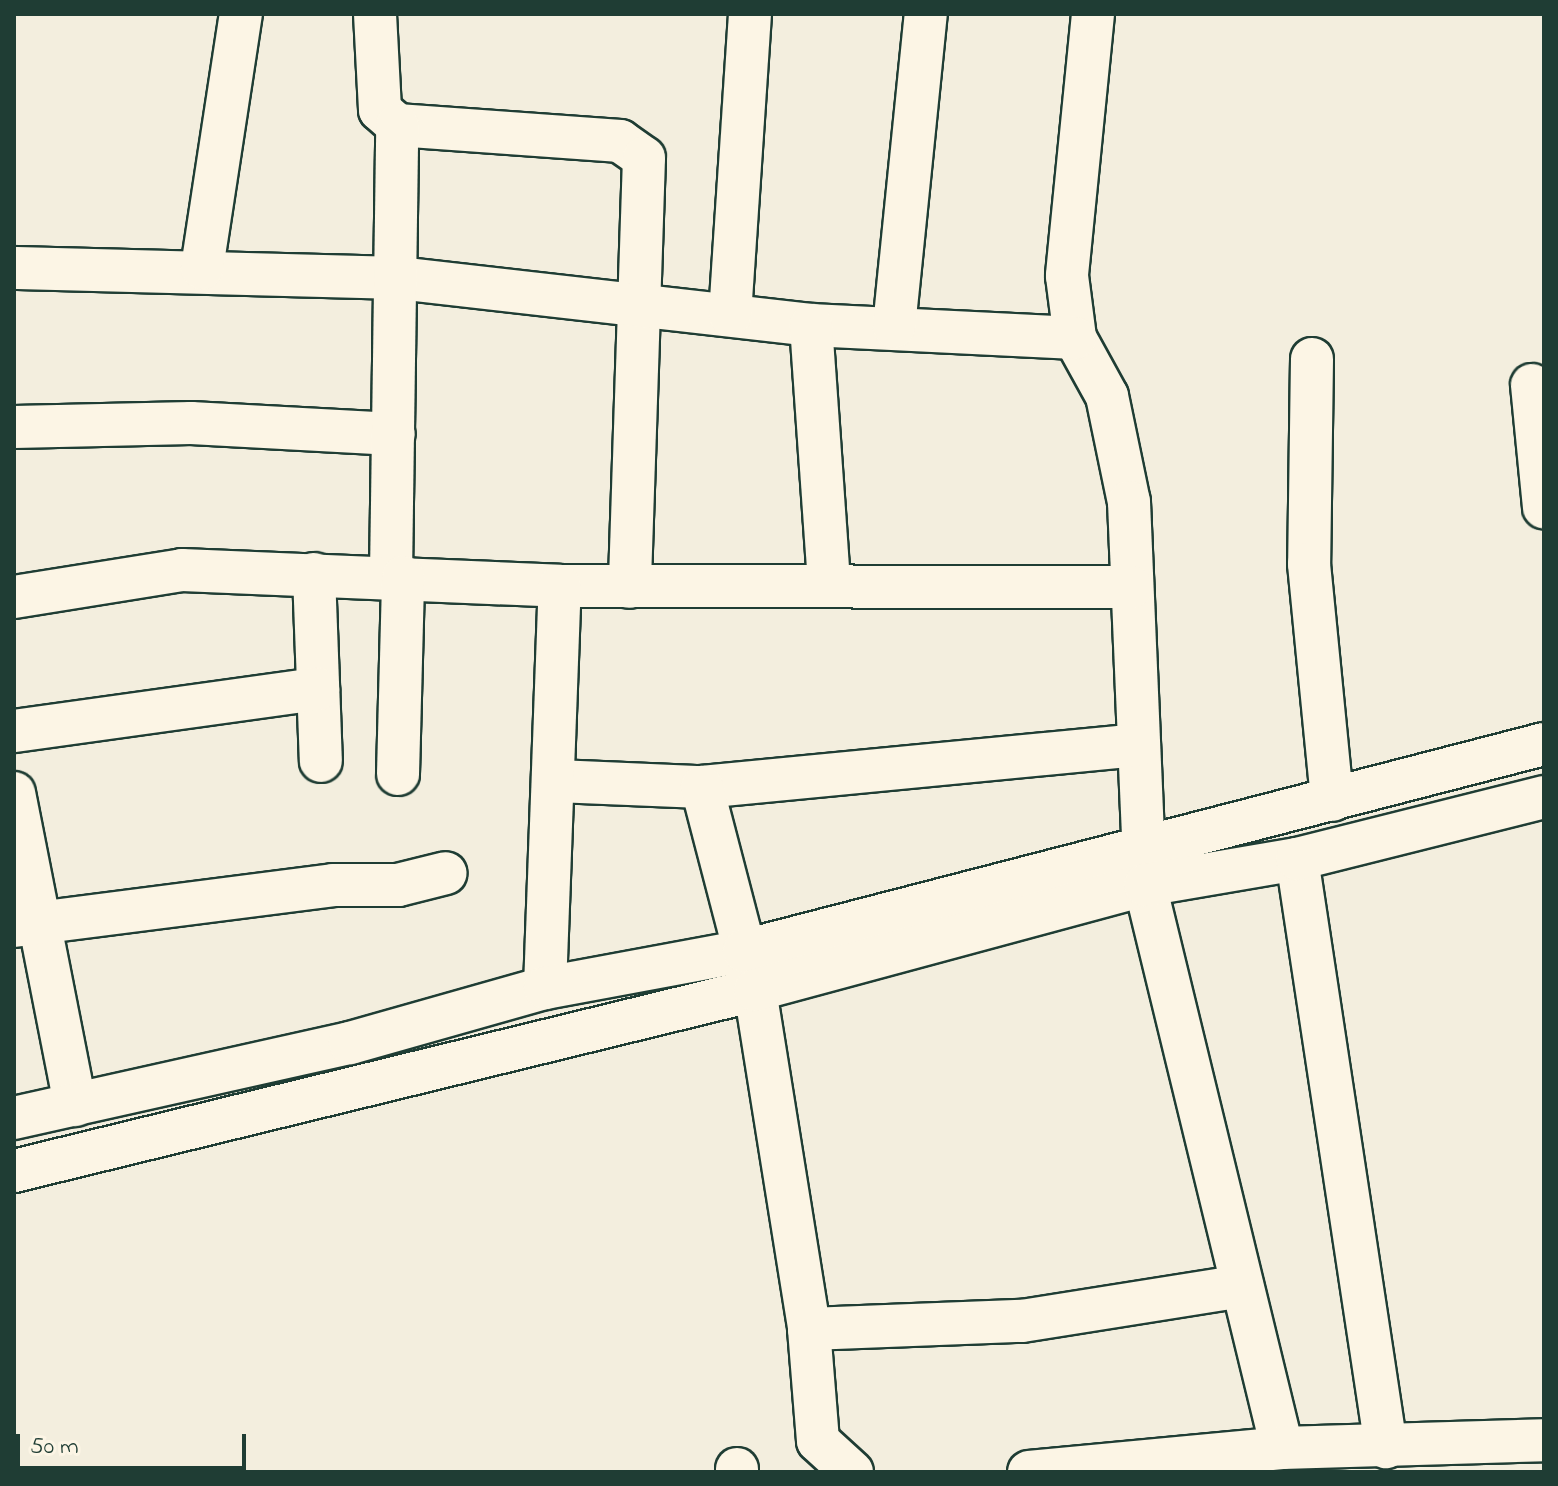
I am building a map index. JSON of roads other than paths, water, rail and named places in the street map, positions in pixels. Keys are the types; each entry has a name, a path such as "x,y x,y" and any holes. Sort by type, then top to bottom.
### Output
{"street":[{"path":"202,268 241,14"},
{"path":"375,14 380,110 397,125 620,141 639,149 647,168 645,303 630,587"},
{"path":"730,315 750,14"},
{"path":"894,327 926,14"},
{"path":"1093,14 1067,276 1075,338 1107,396 1129,502 1145,885 1282,1448"},
{"path":"397,125 398,278 394,434 398,774"},
{"path":"14,268 202,268 398,278 645,303 811,325 1075,338"},
{"path":"811,325 829,583"},
{"path":"1312,359 1309,564 1332,800"},
{"path":"1532,385 1544,507"},
{"path":"14,427 191,423 394,434"},
{"path":"14,597 182,570 397,576 560,586 829,583 1131,587"},
{"path":"314,574 321,761"},
{"path":"545,988 556,781 560,586"},
{"path":"14,731 318,689"},
{"path":"14,1171 750,970 1141,843 1332,800 1544,744"},
{"path":"556,781 702,787 1137,745"},
{"path":"702,787 750,970 809,1329 818,1441 852,1472"},
{"path":"14,793 28,925 75,1105"},
{"path":"14,1118 350,1043 545,988 750,970 1145,885 1297,859 1544,797"},
{"path":"1297,859 1386,1447"},
{"path":"28,925 333,885 398,885 446,873"},
{"path":"809,1329 1022,1321 1242,1286"},
{"path":"1029,1472 1282,1448 1531,1451"}]}
